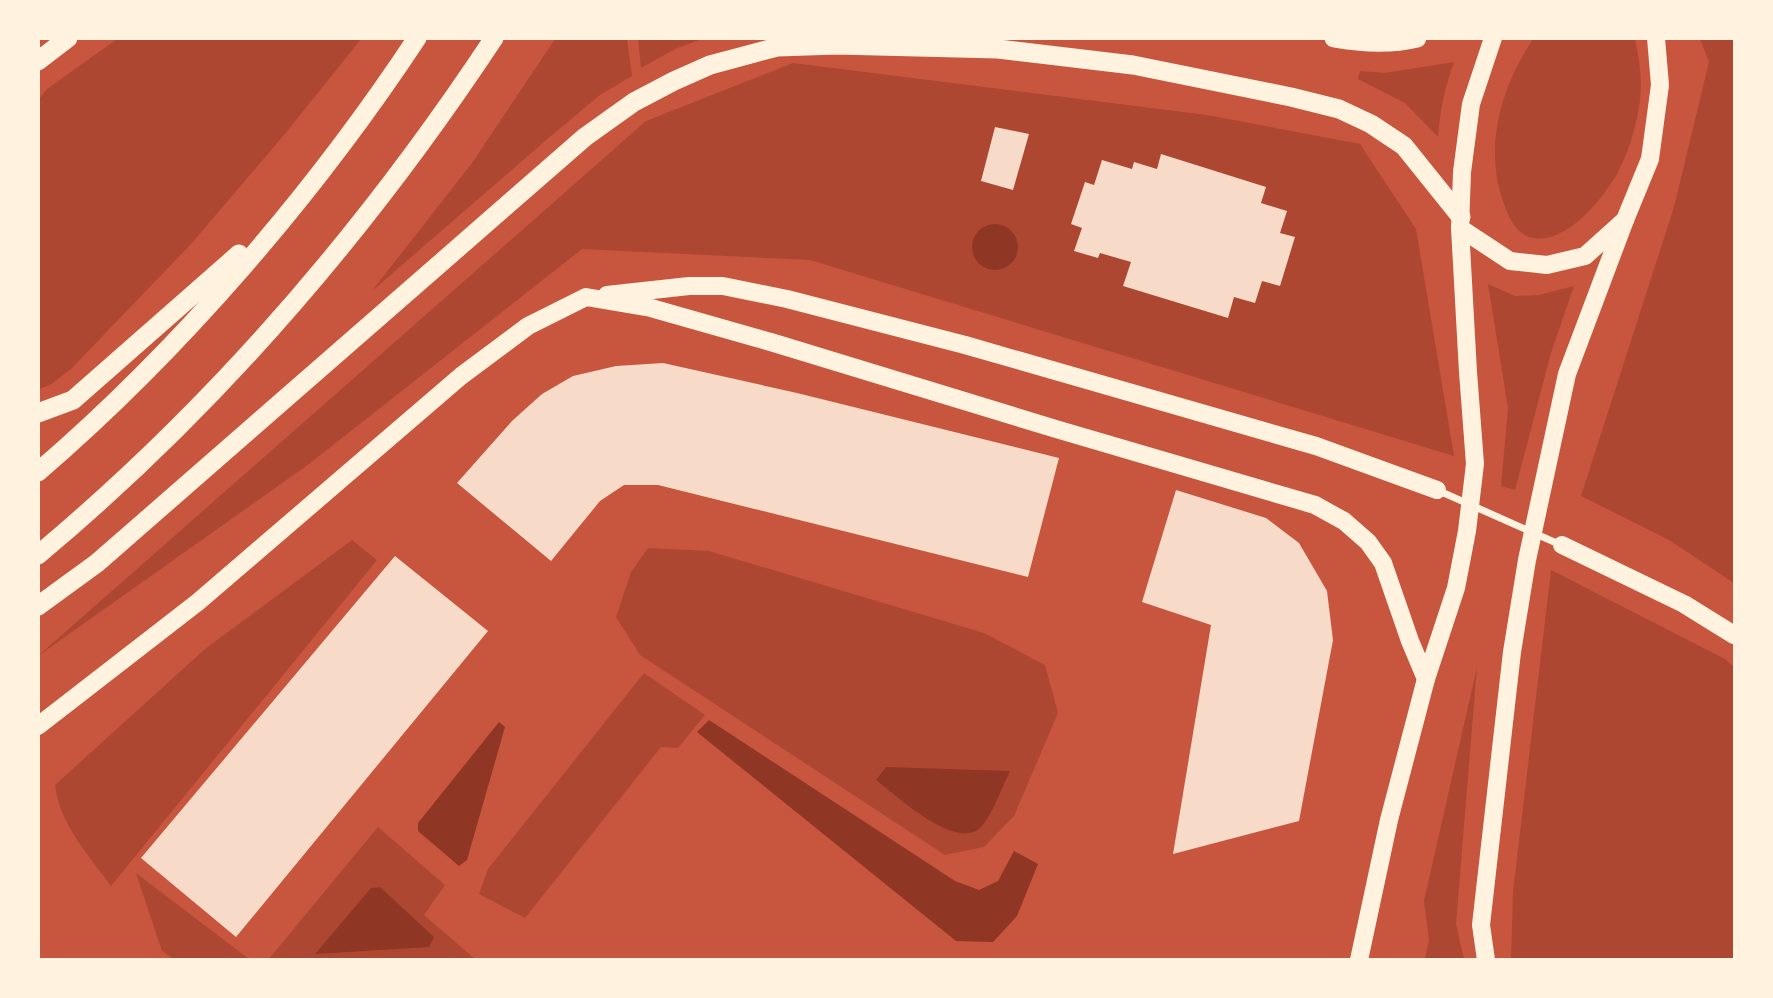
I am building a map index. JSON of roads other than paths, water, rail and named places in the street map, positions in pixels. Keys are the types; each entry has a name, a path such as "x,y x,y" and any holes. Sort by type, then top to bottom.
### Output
{"highway":[{"path":"38,61 68,38"},
{"path":"38,472 103,414 209,303 299,199 381,93 417,38"},
{"path":"38,555 100,504 183,423 319,275 446,111 494,38"},
{"path":"965,38 998,48"},
{"path":"1334,38 1358,43 1398,43 1418,38"},
{"path":"38,606 97,563 585,137 634,102 710,65 777,47 837,45 998,48 1133,65 1278,94 1339,109 1371,124 1404,146 1461,222"},
{"path":"38,414 73,400 299,199"}],"main road":[{"path":"1359,960 1390,820 1426,679 1456,588 1468,531 1475,464 1461,222 1462,172 1471,104 1493,38"},
{"path":"1486,960 1481,925 1512,652 1527,560 1567,374 1650,159 1660,85 1657,38"},
{"path":"1461,222 1510,261 1547,265 1584,256 1625,220"},
{"path":"38,726 198,602 461,376 528,326 586,297 689,286 723,286 787,299 965,345 1317,446 1437,490"},
{"path":"586,297 651,308 750,336 1315,505 1344,522 1368,542 1383,563 1426,679"},
{"path":"1562,545 1684,604 1734,635"}],"street":[{"path":"1437,490 1562,545"}]}
